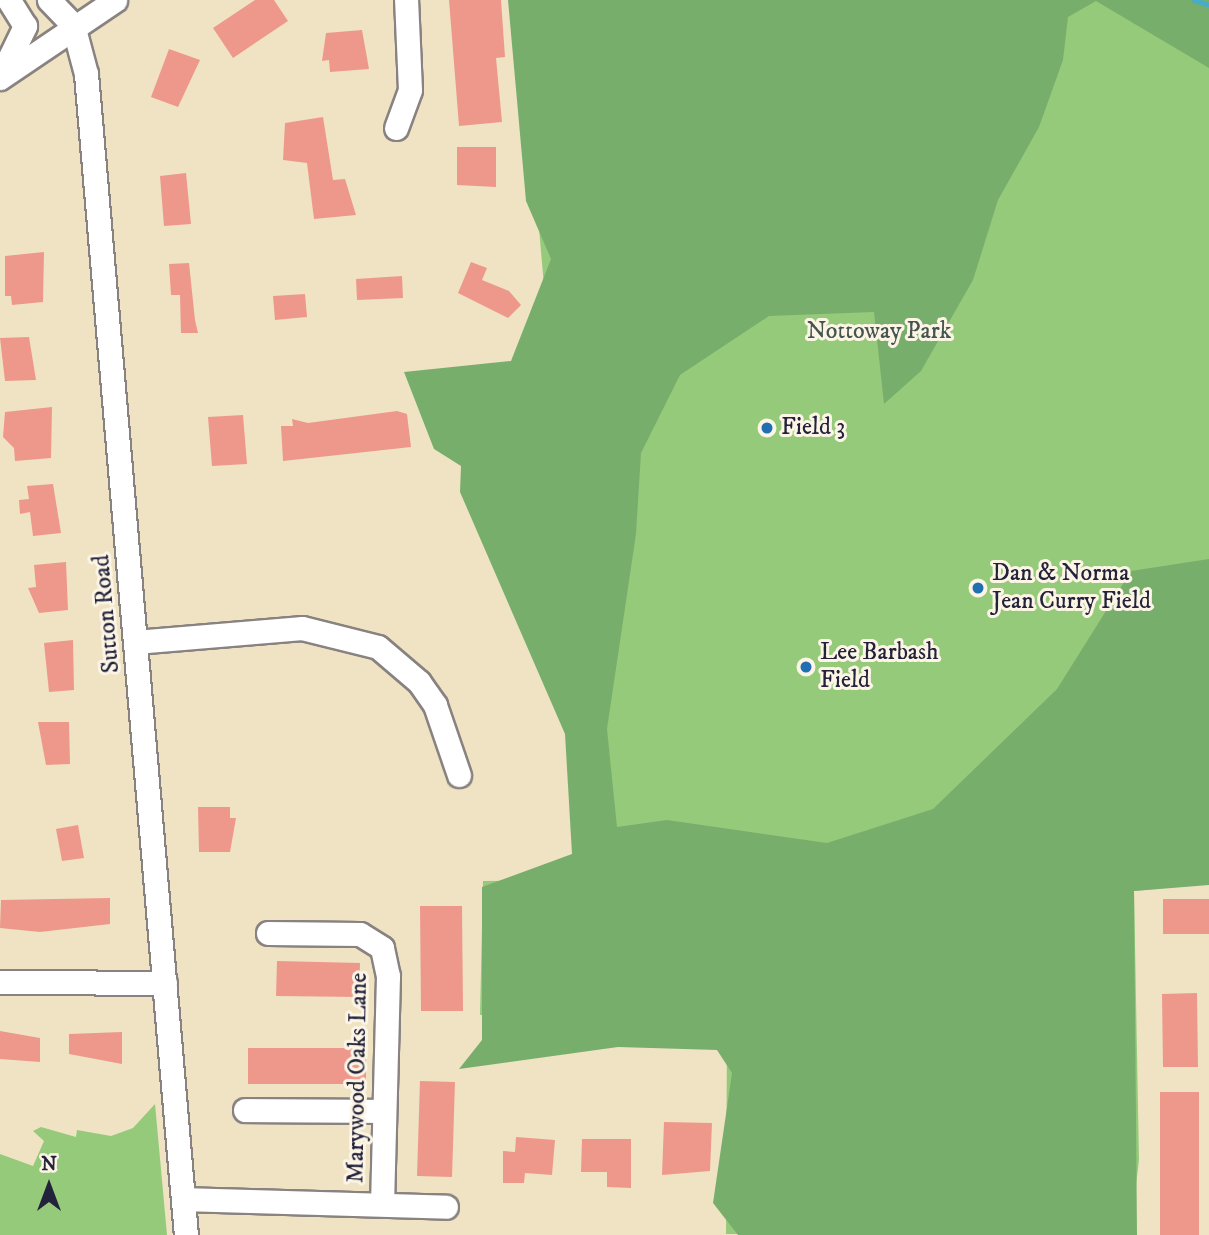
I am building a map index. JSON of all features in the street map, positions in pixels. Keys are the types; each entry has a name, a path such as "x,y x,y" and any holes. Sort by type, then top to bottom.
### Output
{"street":[{"path":"0,72 23,37 23,20 9,0"},
{"path":"49,0 74,25"},
{"path":"0,78 74,25 115,0"},
{"path":"396,128 410,90 406,0"},
{"name":"Sutton Road","path":"74,25 86,74 187,1235"},
{"path":"135,642 302,628 377,647 419,682 435,705 459,775"},
{"name":"Marywood Oaks Lane","path":"268,933 360,934 382,948 388,976 382,1202"},
{"path":"0,982 165,983"},
{"path":"245,1110 383,1111"},
{"path":"184,1199 382,1202 446,1207"}],"green space":[{"name":"Nottoway Park","path":"508,0 1209,0 1209,68 1096,1 1068,17 1063,60 1039,127 998,200 973,280 921,371 884,404 874,312 769,316 680,375 641,453 636,534 607,729 617,827 667,820 827,843 933,809 1057,689 1131,571 1209,559 1209,885 1134,891 1137,1235 738,1235 713,1203 732,1073 717,1050 618,1047 459,1069 482,1040 482,887 572,854 565,734 460,492 461,466 434,449 404,372 511,361 551,259 526,201"},
{"name":"Nottoway Park","path":"519,0 1209,0 1209,884 1134,891 1139,1160 1130,1235 726,1234 727,1020 480,1015 483,881 596,880"},
{"path":"155,1104 167,1235 0,1235 0,1154 33,1166 44,1141 33,1131 41,1127 76,1137 77,1130 111,1136 133,1128"}],"building":[{"path":"255,0 274,0 288,21 233,58 213,28"},
{"path":"449,0 501,0 505,57 496,58 502,122 459,126"},
{"path":"362,30 369,69 330,72 329,60 322,61 326,33"},
{"path":"169,49 200,60 178,107 151,97"},
{"path":"323,117 333,180 345,179 356,215 314,219 307,163 283,160 285,123"},
{"path":"457,147 496,147 496,187 457,185"},
{"path":"186,173 191,224 164,226 160,176"},
{"path":"44,252 43,302 12,305 11,296 5,296 5,256"},
{"path":"471,262 487,268 482,280 509,291 521,305 508,318 458,293"},
{"path":"189,263 198,333 181,333 180,295 171,295 169,264"},
{"path":"402,276 403,298 357,300 356,279"},
{"path":"305,294 307,317 275,320 273,296"},
{"path":"29,337 36,380 5,381 0,338"},
{"path":"52,407 51,458 15,461 14,448 3,437 5,412"},
{"path":"397,411 407,414 411,447 283,461 281,426 293,426 292,419 308,423"},
{"path":"243,415 247,464 212,466 208,417"},
{"path":"53,484 61,533 33,536 30,512 20,514 19,500 29,499 27,486"},
{"path":"66,562 68,610 39,613 28,588 36,587 34,565"},
{"path":"73,640 74,690 49,692 44,643"},
{"path":"38,722 69,722 70,764 46,765"},
{"path":"198,807 230,807 230,818 236,818 230,852 199,852"},
{"path":"78,825 84,858 62,861 56,829"},
{"path":"110,898 110,924 40,932 0,928 1,900"},
{"path":"1163,899 1209,899 1209,934 1163,934"},
{"path":"420,906 462,906 463,1011 421,1011"},
{"path":"277,961 360,963 359,997 276,996"},
{"path":"1197,993 1198,1067 1163,1067 1162,994"},
{"path":"0,1031 40,1038 40,1062 0,1059"},
{"path":"122,1032 122,1064 69,1054 69,1034"},
{"path":"248,1048 366,1048 366,1084 248,1084"},
{"path":"420,1081 455,1082 452,1177 417,1176"},
{"path":"1160,1092 1199,1092 1199,1235 1160,1235"},
{"path":"664,1122 712,1123 710,1171 662,1175"},
{"path":"516,1137 555,1140 552,1175 525,1173 524,1183 503,1183 503,1151 515,1152"},
{"path":"582,1139 631,1139 631,1188 607,1187 607,1172 581,1172"}],"waterway":[{"path":"1194,0 1209,5"}],"place":[{"name":"Field 3","path":"767,428"},
{"name":"Dan & Norma Jean Curry Field","path":"978,588"},
{"name":"Lee Barbash Field","path":"806,667"}]}
